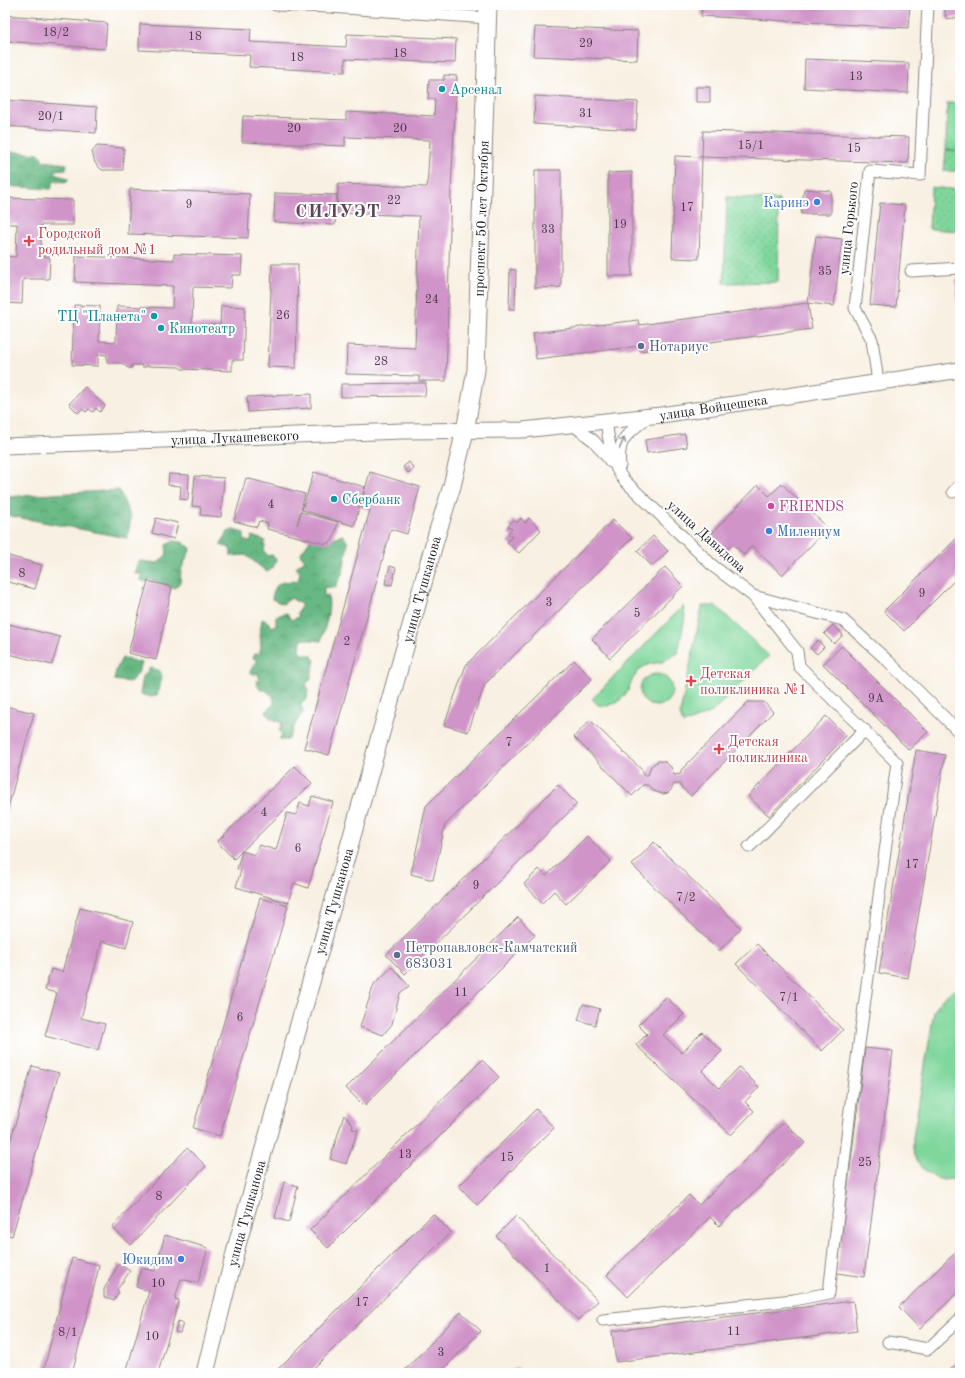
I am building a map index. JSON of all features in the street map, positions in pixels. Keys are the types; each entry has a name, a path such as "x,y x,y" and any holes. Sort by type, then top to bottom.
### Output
{"main road":[{"name":"проспект 50 лет Октября","path":"465,431 476,370 488,12"},
{"name":"улица Войцешека","path":"465,431 523,430 606,422 960,370"},
{"name":"улица Лукашевского","path":"5,446 407,430 465,431"},
{"name":"улица Тушканова","path":"205,1373 239,1240 436,537 452,486 465,431"}],"street":[{"path":"276,5 488,12"},
{"name":"улица Горького","path":"878,382 872,340 855,308 870,171 920,175 928,5"},
{"path":"911,270 960,268"},
{"path":"624,480 620,472 619,453 621,443 627,435 649,416"},
{"name":"улица Давыдова","path":"606,422 614,465 624,480 713,566 753,596 843,620 888,661 960,733"},
{"path":"573,425 594,441 614,465"},
{"path":"603,1320 794,1300 829,1293 850,1110 897,763 799,666 796,651 753,596"},
{"path":"749,847 865,730"},
{"path":"888,1342 928,1349 960,1319"}],"green space":[{"path":"947,103 960,103 960,151 946,150"},
{"path":"946,150 960,151 960,171 944,171"},
{"path":"5,151 40,154 43,161 67,164 66,169 55,170 57,175 68,178 67,182 54,181 51,189 5,186"},
{"path":"931,187 960,190 960,231 929,229"},
{"path":"727,197 779,200 778,282 724,283"},
{"path":"119,490 131,518 127,538 6,515 5,513 5,497"},
{"path":"233,530 244,533 244,540 249,542 251,541 252,536 266,541 264,544 264,551 268,556 272,555 276,559 273,568 267,572 246,555 231,556 230,548 220,545 228,532"},
{"path":"343,535 348,543 343,572 335,588 324,587 324,596 328,595 329,607 321,641 301,639 300,653 312,656 315,661 310,680 306,684 308,689 307,699 300,704 304,712 288,740 280,740 282,734 279,731 282,723 270,718 266,712 274,703 273,696 265,690 260,690 257,684 257,681 260,680 258,673 250,673 257,660 253,658 255,654 259,654 261,647 260,634 262,619 268,622 272,627 276,625 276,616 287,613 291,620 299,617 297,613 302,605 291,598 283,604 272,599 275,588 280,583 298,581 300,573 296,567 305,560 300,554 310,540 333,540 335,537"},
{"path":"174,541 182,542 191,548 181,570 180,582 175,588 149,579 148,581 144,582 140,579 142,575 135,573 136,566 140,561 158,563 167,554 166,545"},
{"path":"683,606 685,616 678,653 662,662 649,664 640,669 632,680 628,691 619,701 607,706 598,705 592,699"},
{"path":"702,606 716,606 769,656 712,712 683,724 680,714"},
{"path":"122,658 142,663 138,673 130,682 114,680 116,670"},
{"path":"150,668 160,671 162,678 157,695 152,697 140,694 143,677"},
{"path":"656,674 662,675 669,681 672,690 671,696 665,703 656,706 650,705 643,699 640,690 641,684 647,677"},
{"path":"960,988 960,1178 943,1180 934,1177 916,1161 913,1149 913,1138 934,1012 944,997 952,991"}],"building":[{"path":"702,5 910,5 908,28 701,16"},
{"path":"944,5 960,5 960,17 946,19"},
{"path":"5,15 107,23 105,49 5,41"},
{"path":"140,24 251,29 250,42 346,47 347,34 456,39 455,63 345,59 345,72 249,67 250,55 139,50"},
{"path":"535,27 638,31 637,60 533,56"},
{"path":"805,59 909,63 908,93 804,88"},
{"path":"444,75 457,76 451,188 446,381 419,381 419,376 346,374 347,345 415,348 419,216 337,213 338,184 427,187 430,140 345,137 345,146 242,142 243,116 346,120 346,112 434,116 435,99 428,99 429,80 444,80"},
{"path":"696,87 710,87 710,102 696,102"},
{"path":"535,96 638,102 636,130 534,124"},
{"path":"5,100 97,107 96,133 5,126"},
{"path":"703,131 909,137 908,163 702,157"},
{"path":"97,146 124,148 123,170 102,170 95,163 92,152"},
{"path":"675,156 702,157 699,259 672,258"},
{"path":"535,170 561,170 561,287 535,288"},
{"path":"632,172 632,276 608,276 608,173"},
{"path":"130,189 250,194 248,238 128,234"},
{"name":"Каринэ","path":"804,189 831,191 831,214 801,214"},
{"path":"275,193 337,195 335,225 274,222"},
{"name":"Городской родильный дом №1","path":"5,198 73,200 73,225 41,225 41,256 50,257 49,279 23,279 22,304 5,303 5,256 16,257 17,224 5,224"},
{"path":"880,203 905,205 896,307 870,305"},
{"path":"816,236 842,239 834,306 808,303"},
{"name":"ТЦ \"Планета\"","path":"174,254 242,256 241,275 232,275 231,288 193,287 192,324 220,325 221,306 245,307 243,360 232,360 232,371 182,369 179,367 142,367 142,365 132,365 132,368 128,368 122,363 107,363 107,355 98,354 98,366 72,365 74,305 100,306 99,341 116,342 117,306 172,308 173,286 75,282 76,256 174,260"},
{"path":"272,264 298,264 296,368 268,367"},
{"path":"510,269 516,270 515,309 509,309"},
{"path":"960,278 960,309 958,309 956,279"},
{"path":"808,303 812,329 640,351 640,346 536,359 533,333 638,320 639,325"},
{"path":"426,383 425,396 341,397 341,384"},
{"path":"85,387 105,406 100,412 96,408 93,412 89,409 86,412 82,409 78,413 69,404"},
{"path":"311,394 311,408 248,412 247,397"},
{"path":"685,434 687,447 647,453 645,440"},
{"path":"409,462 414,469 408,473 403,467"},
{"name":"Сбербанк","path":"314,472 365,487 354,526 302,510"},
{"path":"370,472 420,487 407,534 391,529 329,755 304,748 370,510 360,507"},
{"path":"169,474 189,475 188,500 180,499 181,486 168,485"},
{"path":"195,476 224,478 221,517 200,515 201,507 192,506"},
{"path":"246,478 305,494 297,525 301,512 338,522 333,540 326,544 267,529 268,523 259,521 257,527 234,521"},
{"name":"Милениум","path":"782,484 828,528 782,575 752,546 744,555 733,544 727,550 711,534 758,485 769,496"},
{"path":"156,518 178,523 174,539 152,533"},
{"path":"521,518 525,523 529,518 541,530 519,553 507,542 512,537 508,533 512,529 508,526 514,520 517,523"},
{"path":"613,520 632,538 485,684 468,732 444,725 466,665"},
{"path":"960,535 960,575 904,631 884,611"},
{"path":"653,536 668,551 652,566 637,551"},
{"path":"5,555 42,565 35,589 5,581"},
{"path":"390,566 396,568 392,585 385,584"},
{"path":"665,567 683,586 610,658 592,639"},
{"path":"148,581 172,587 156,660 128,653"},
{"path":"5,623 60,637 52,665 5,653"},
{"path":"833,625 843,635 834,644 824,634"},
{"path":"818,640 824,647 817,654 810,648"},
{"path":"842,646 928,732 909,750 823,664"},
{"path":"574,660 592,679 445,825 433,880 411,874 426,806"},
{"name":"Детская поликлиника","path":"748,702 764,702 773,712 691,796 681,787 680,784 674,784 668,793 663,794 653,791 648,785 643,785 632,796 574,737 590,720 643,771 643,775 648,775 651,766 658,761 664,761 671,767 674,775 681,774 681,770"},
{"path":"5,706 34,713 5,818"},
{"path":"826,716 846,736 769,816 748,796"},
{"path":"916,750 945,755 908,978 879,973"},
{"path":"295,766 312,783 234,859 217,842"},
{"path":"558,785 577,804 405,974 386,955"},
{"path":"312,796 333,802 308,888 294,883 288,903 236,887 241,870 237,869 242,851 255,855 259,845 276,850 287,813 296,815 300,803 309,806"},
{"path":"587,836 611,861 566,904 554,891 542,903 524,884 539,869 546,876"},
{"path":"654,842 741,928 719,951 632,865"},
{"path":"260,898 288,906 220,1136 193,1128"},
{"path":"80,908 133,922 126,948 102,941 81,1018 105,1024 98,1050 45,1036 57,993 45,990 51,969 62,972"},
{"path":"518,917 535,935 364,1106 346,1088"},
{"path":"757,944 843,1030 822,1051 736,964"},
{"path":"392,967 409,986 400,993 392,1024 383,1035 360,1027 374,984"},
{"path":"666,997 684,1014 663,1035 682,1053 702,1032 722,1051 702,1071 719,1088 739,1067 759,1087 745,1102 754,1111 731,1135 636,1045 647,1034 638,1025"},
{"path":"583,1004 600,1009 595,1025 578,1020"},
{"path":"865,1048 893,1051 864,1277 837,1273"},
{"path":"482,1060 499,1077 328,1248 310,1230"},
{"path":"32,1066 59,1073 12,1236 5,1234 5,1159"},
{"path":"536,1109 554,1128 477,1205 459,1186"},
{"path":"344,1115 353,1125 352,1129 358,1130 346,1164 330,1159"},
{"path":"784,1122 805,1143 719,1226 710,1217 628,1297 607,1275 689,1195 699,1205"},
{"path":"187,1148 206,1166 131,1245 112,1227"},
{"path":"284,1182 298,1186 289,1222 275,1218"},
{"path":"433,1214 451,1232 309,1373 274,1373"},
{"path":"516,1216 598,1301 578,1320 496,1236"},
{"path":"165,1235 208,1248 198,1283 181,1279 175,1299 179,1300 158,1373 126,1373 149,1291 136,1287 141,1268 155,1271"},
{"path":"960,1248 960,1290 920,1329 899,1307"},
{"path":"72,1258 99,1265 97,1275 72,1373 43,1373"},
{"path":"119,1264 130,1271 117,1290 119,1292 114,1301 104,1297 104,1289"},
{"path":"853,1301 857,1331 616,1362 612,1331"},
{"path":"461,1312 481,1331 440,1373 402,1373"},
{"path":"178,1321 183,1323 180,1333 175,1332"},
{"path":"960,1360 960,1373 947,1373"},
{"path":"517,1367 524,1373 511,1373"}],"place":[{"name":"Арсенал","path":"442,89"},
{"name":"Каринэ","path":"817,202"},
{"name":"Городской родильный дом №1","path":"29,241"},
{"name":"ТЦ \"Планета\"","path":"154,316"},
{"name":"Кинотеатр","path":"161,328"},
{"name":"Нотариус","path":"641,346"},
{"name":"Сбербанк","path":"334,499"},
{"name":"FRIENDS","path":"771,506"},
{"name":"Милениум","path":"769,531"},
{"name":"Детская поликлиника №1","path":"691,681"},
{"name":"Детская поликлиника","path":"719,749"},
{"name":"Петропавловск-Камчатский 683031","path":"397,955"},
{"name":"Юкидим","path":"181,1259"}],"district":[{"name":"СИЛУЭТ","path":"338,211"}]}
